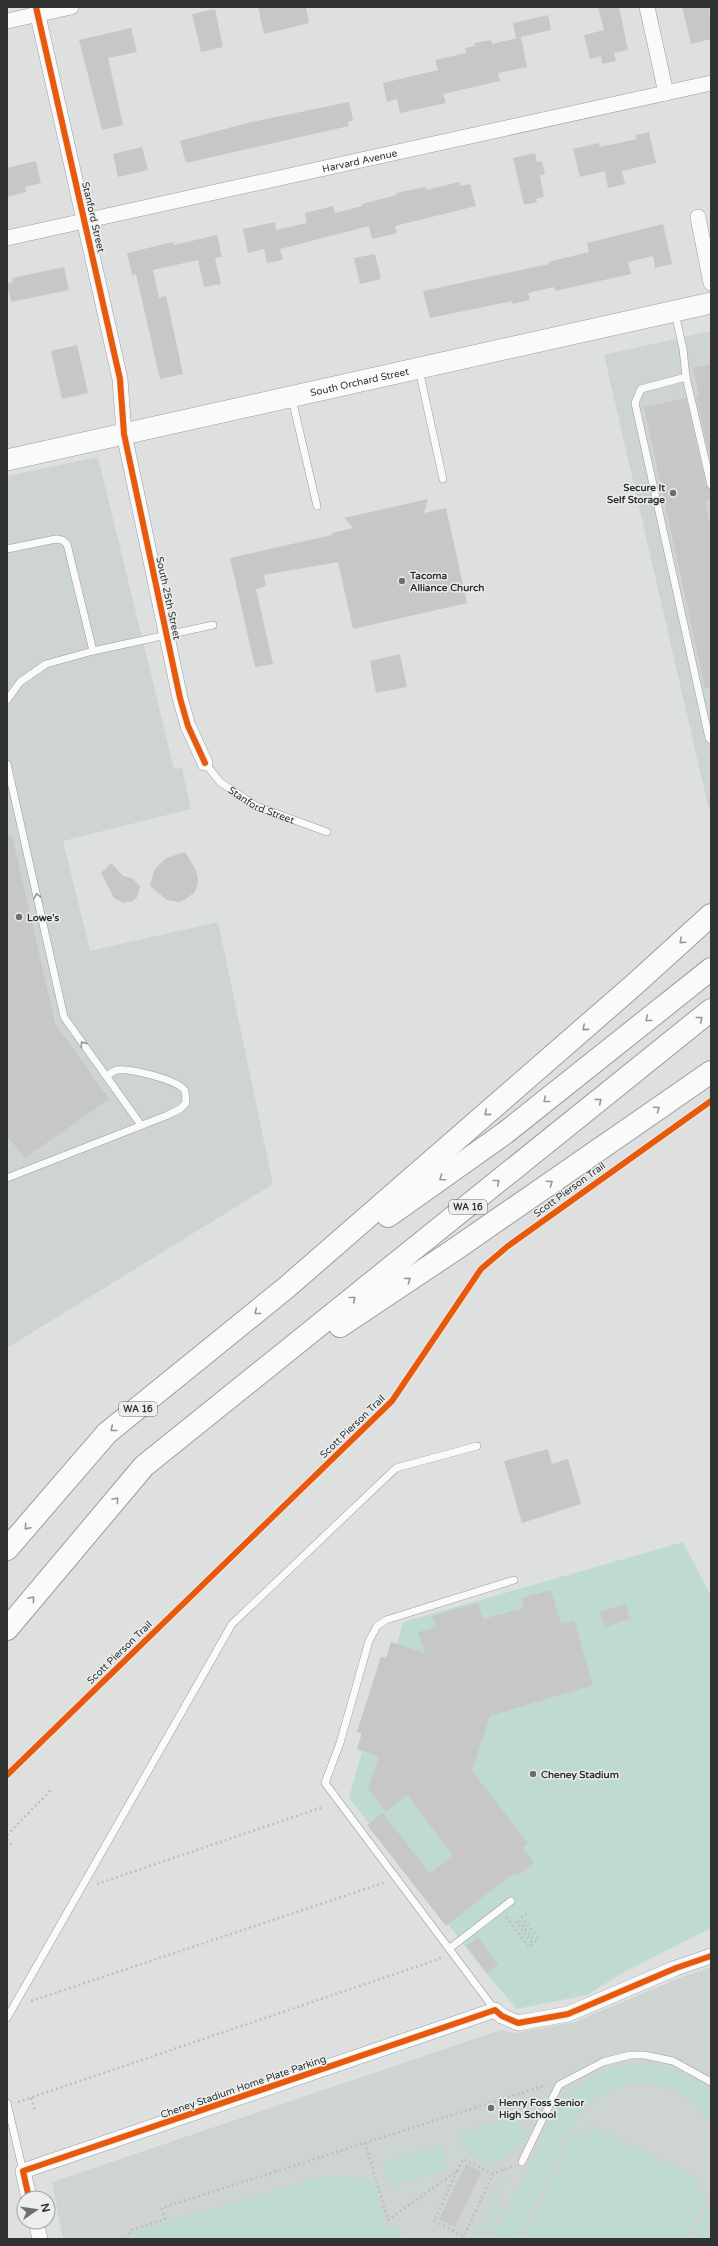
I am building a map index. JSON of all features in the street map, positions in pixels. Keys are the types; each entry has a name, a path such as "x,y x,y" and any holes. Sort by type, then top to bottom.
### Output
{"highway":[{"path":"287,1287 629,989 711,915"},
{"name":"WA 16","path":"7,1549 108,1433 287,1287 505,1133 711,969"},
{"name":"WA 16","path":"7,1629 144,1466 711,1010"},
{"path":"224,1403 454,1250 711,1072"}],"main road":[{"path":"681,309 698,292 711,288"},
{"name":"South Orchard Street","path":"7,460 711,303"}],"street":[{"path":"7,22 37,11 71,7"},
{"path":"647,7 666,93"},
{"name":"Stanford Street","path":"37,11 120,379 124,434"},
{"name":"Harvard Avenue","path":"7,238 711,83"},
{"path":"698,217 711,283"},
{"name":"South 25th Street","path":"124,434 166,635 188,726 205,763"},
{"path":"495,2010 502,2016 518,2023 568,2014 676,1968 711,1956"},
{"name":"Cheney Stadium Home Plate Parking","path":"23,2171 495,2010"},
{"path":"23,2171 27,2190"}],"lane":[{"path":"681,309 686,377 711,485"},
{"path":"419,368 443,479"},
{"path":"686,377 641,389 635,403 704,715 711,740"},
{"path":"292,396 317,506"},
{"path":"7,549 56,539 62,540 67,544 93,651"},
{"path":"7,700 20,682 46,664 93,651 213,625"},
{"name":"Stanford Street","path":"205,763 220,782 256,806 327,832"},
{"path":"7,764 64,1017 141,1125"},
{"path":"7,1178 183,1107 186,1101 183,1088 178,1084 136,1071 117,1070 106,1076"},
{"path":"7,2018 232,1624 396,1468 477,1446"},
{"path":"495,2010 325,1783 340,1743 369,1641 377,1626 386,1620 514,1580"},
{"path":"450,1948 511,1901"},
{"path":"522,2162 559,2085 603,2062 630,2055 644,2055 673,2060 711,2082"},
{"path":"7,2104 23,2171"}],"path":[{"path":"7,1835 52,1789 46,1783"},
{"path":"96,1885 323,1807"},
{"path":"7,1839 12,1845"},
{"path":"17,1999 26,2003 396,1878"},
{"path":"500,1908 529,1947 532,1944 516,1922 518,1920 535,1941 538,1938 522,1917 527,1913"},
{"path":"7,2104 31,2098 440,1959 450,1948"},
{"path":"127,2239 131,2230 165,2219 162,2208 547,2085 559,2085"},
{"path":"31,2098 35,2111"},
{"path":"365,2143 388,2220 457,2171"},
{"path":"464,2236 434,2221 457,2171 463,2159 493,2174"},
{"path":"463,2239 493,2174 522,2162"}],"shaded area":[{"name":"Secure It Self Storage","path":"711,331 711,807 709,810 604,355"},
{"path":"98,457 174,769 182,768 191,809 63,841 90,951 218,922 273,1184 7,1348 7,476"},
{"name":"Henry Foss Senior High School","path":"711,1967 711,2239 63,2239 56,2203 56,2190 54,2190 52,2182 501,2030 516,2033 575,2022 679,1978"}],"green space":[{"name":"Cheney Stadium","path":"683,1542 711,1596 711,1928 626,1971 587,1995 517,2009 490,1978 349,1798 362,1751 357,1749 362,1733 357,1732 381,1657 386,1658 397,1644 403,1622"},
{"path":"643,2063 680,2071 696,2079 711,2091 711,2126 698,2108 682,2095 664,2087 644,2084 625,2086 606,2093 589,2105 575,2121 517,2239 493,2239 564,2092 569,2094 585,2080 603,2071 622,2065"},
{"path":"512,2116 529,2135 500,2163 493,2165 460,2149 460,2134"},
{"path":"591,2126 701,2179 696,2189 707,2195 686,2239 522,2239 574,2131 586,2136"},
{"path":"441,2145 448,2170 390,2186 383,2162"},
{"path":"324,2176 372,2178 387,2228 398,2225 402,2239 131,2239 134,2232"},
{"path":"503,2179 506,2181 478,2239 474,2239"},
{"path":"711,2199 711,2239 691,2239"},
{"path":"498,2204 504,2208 487,2239 483,2239"}],"building":[{"path":"258,7 306,7 309,23 264,34"},
{"path":"598,7 619,7 628,50 614,53 616,61 602,64 601,56 590,59 584,35 604,30"},
{"path":"682,7 709,7 711,39 691,44"},
{"path":"215,9 223,47 201,52 192,14"},
{"path":"548,15 551,30 516,38 513,23"},
{"path":"131,28 137,52 108,58 123,125 102,130 79,40"},
{"path":"521,37 527,67 498,73 500,81 443,94 446,103 400,113 397,99 387,102 383,83 438,70 435,60 466,53 465,48 475,46 475,43 491,40 492,44"},
{"path":"349,102 353,120 348,122 349,126 186,163 180,141 247,123"},
{"path":"649,132 656,163 622,171 625,184 608,188 605,171 580,177 573,149 599,143 600,147 637,139 636,135"},
{"path":"142,147 148,170 118,177 113,154"},
{"path":"535,153 537,162 542,161 545,174 540,175 544,197 536,199 537,202 524,205 513,158"},
{"path":"36,161 41,183 25,187 26,192 7,197 7,168"},
{"path":"459,182 460,186 470,184 476,206 395,226 397,233 372,239 369,226 280,249 283,260 267,263 264,249 248,253 243,229 275,222 276,230 307,223 305,213 333,206 335,213 397,195 396,193 425,187 426,190"},
{"path":"663,224 672,264 655,268 653,256 628,262 631,274 555,291 554,287 528,293 530,300 513,304 512,301 430,318 423,291 549,264 548,262 589,252 587,243"},
{"path":"217,235 222,257 215,258 221,284 204,287 198,260 153,270 159,298 166,296 183,374 160,379 136,274 132,275 127,253 173,242 174,245"},
{"path":"375,254 381,279 360,284 354,258"},
{"path":"64,267 69,290 11,302 7,284 13,282 12,278"},
{"path":"77,345 88,393 62,399 51,351"},
{"path":"711,364 711,463 696,396 699,395 693,368"},
{"path":"686,398 706,486 711,490 711,499 705,500 711,529 711,687 705,688 644,407"},
{"name":"Tacoma Alliance Church","path":"428,499 424,513 446,508 467,603 353,629 338,562 264,575 266,586 256,589 273,664 255,667 230,558 332,535 332,533 353,528 344,518"},
{"path":"400,654 407,687 376,693 370,661"},
{"name":"Lowe's","path":"7,836 12,836 55,1023 109,1099 25,1158 7,1136"},
{"path":"185,852 196,870 198,881 197,887 194,893 184,900 179,902 167,900 150,886 154,870 166,858"},
{"path":"111,863 123,876 132,878 140,886 137,897 133,901 123,903 114,898 101,873"},
{"path":"548,1449 552,1464 568,1459 581,1504 522,1523 504,1461"},
{"path":"551,1590 561,1624 574,1620 593,1685 490,1716 472,1771 528,1843 522,1848 534,1862 517,1876 514,1873 446,1926 367,1825 383,1813 430,1874 453,1855 407,1795 386,1812 368,1789 379,1756 357,1749 362,1733 357,1732 381,1657 386,1658 391,1642 425,1653 418,1632 436,1627 432,1616 478,1603 483,1619 524,1608 522,1598"},
{"path":"626,1604 630,1619 605,1627 600,1612"},
{"path":"478,1937 498,1964 487,1973 466,1946"},
{"path":"466,2164 481,2172 455,2227 439,2219"}],"cycle path":[{"path":"36,7 120,379 124,434 180,698 188,726 205,763"},
{"name":"Scott Pierson Trail","path":"7,1775 392,1401 481,1269 508,1246 711,1101"},
{"path":"27,2190 23,2171 495,2010 502,2016 518,2023 568,2014 676,1968 711,1956"}],"place":[{"name":"Secure It Self Storage","path":"673,493"},
{"name":"Tacoma Alliance Church","path":"402,581"},
{"name":"Lowe's","path":"19,917"},
{"name":"Cheney Stadium","path":"533,1774"},
{"name":"Henry Foss Senior High School","path":"491,2108"}]}
